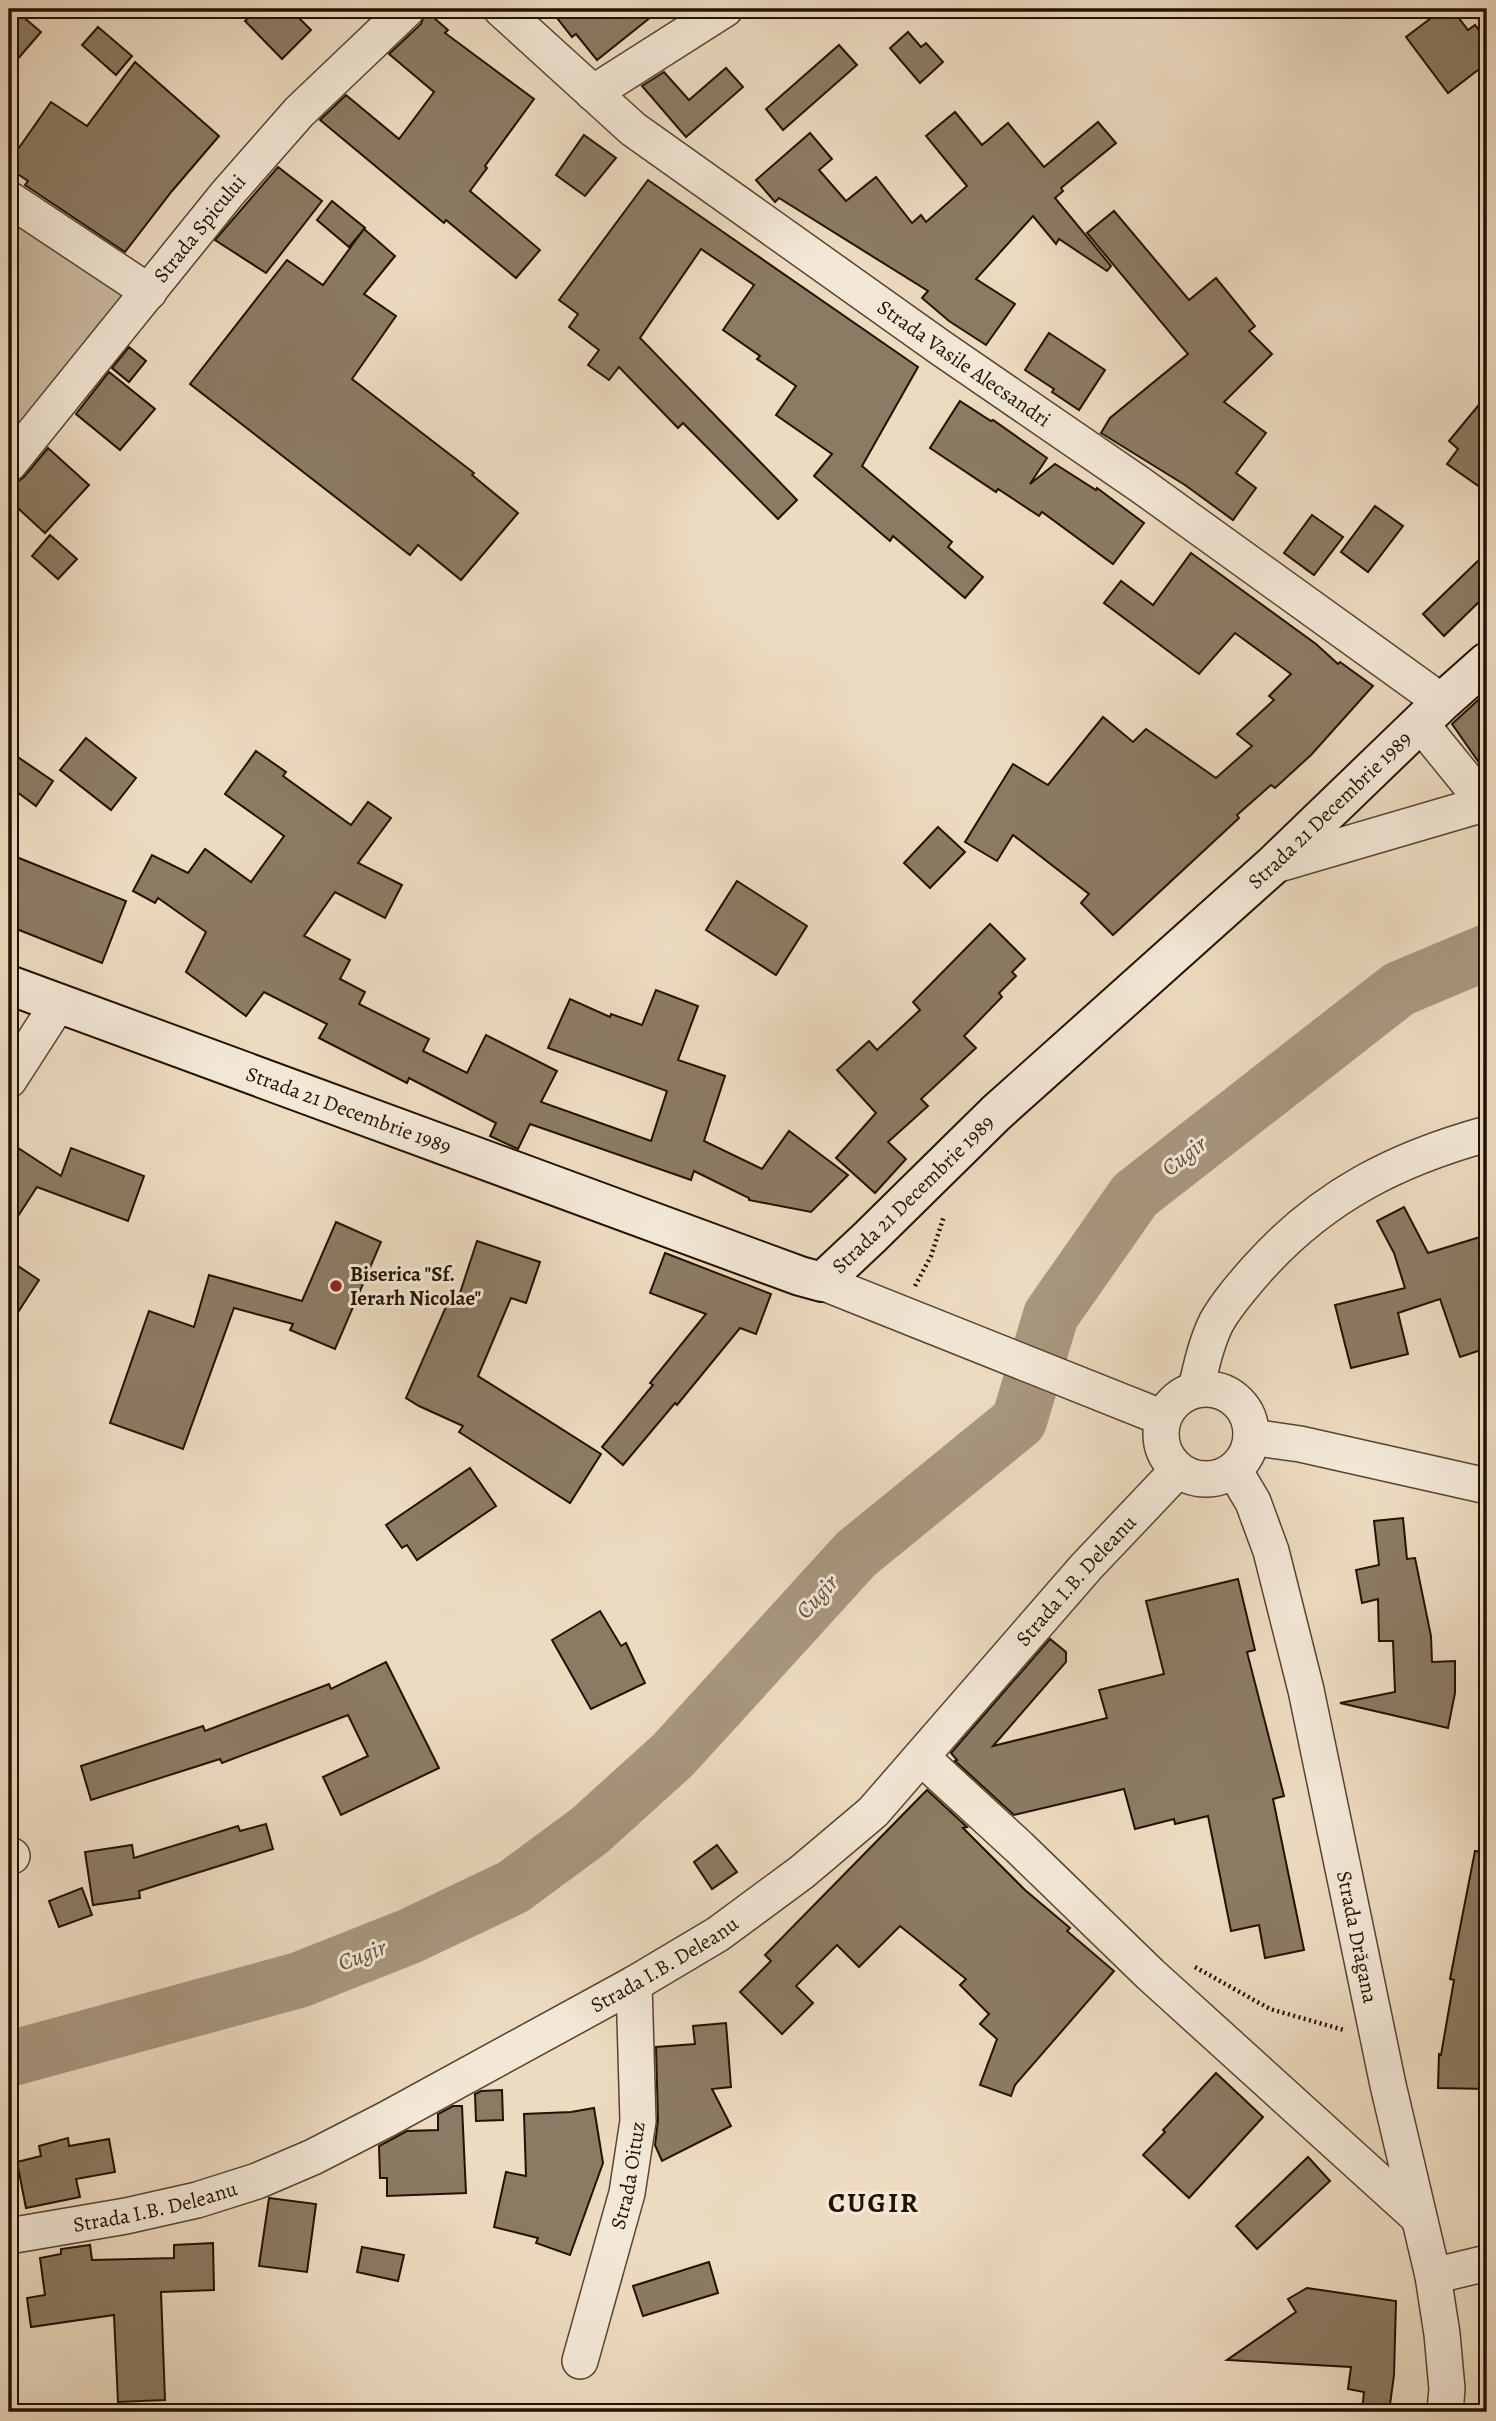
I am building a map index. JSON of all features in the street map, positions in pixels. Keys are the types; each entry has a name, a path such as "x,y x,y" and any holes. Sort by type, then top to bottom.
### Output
{"main road":[{"name":"Strada 21 Decembrie 1989","path":"9,985 822,1282 996,1113 1272,866 1487,662"}],"street":[{"name":"Strada Spicului","path":"9,464 227,194 299,112 407,9"},
{"name":"Strada Vasile Alecsandri","path":"500,9 633,129 941,348 1142,486 1431,713 1486,803"},
{"path":"593,93 725,9"},
{"path":"9,199 149,292"},
{"path":"1272,866 1486,803"},
{"path":"9,1080 58,1004"},
{"path":"1196,1390 1203,1355 1217,1322 1243,1285 1286,1237 1324,1206 1365,1182 1443,1146 1487,1134"},
{"path":"822,1282 1163,1418"},
{"path":"1196,1390 1224,1392 1244,1410 1250,1423 1249,1450 1234,1470 1221,1477 1206,1480 1191,1478 1178,1471 1168,1460 1162,1447 1160,1432 1163,1418 1176,1400 1196,1390"},
{"path":"1251,1437 1300,1444 1487,1486"},
{"name":"Strada Drăgana","path":"1234,1470 1253,1502 1271,1551 1303,1677 1379,2040 1433,2276 1443,2334 1447,2389 1445,2412"},
{"name":"Strada I.B. Deleanu","path":"9,2236 150,2211 257,2181 313,2157 387,2119 634,1984 718,1934 802,1872 873,1812 1086,1567 1178,1471"},
{"path":"921,1757 1150,1974 1418,2217"},
{"name":"Strada Oituz","path":"580,2361 627,2193 638,2121 634,1984"},
{"path":"1433,2276 1487,2263"}],"lane":[{"path":"1482,9 1487,13"}],"path":[{"path":"901,1314 931,1256 946,1209"},
{"path":"1191,1965 1270,2009 1379,2040"}],"shaded area":[{"path":"9,219 127,296 9,447"}],"building":[{"path":"9,9 14,9 41,32 9,69"},
{"path":"258,9 290,9 311,30 282,59 245,21"},
{"path":"550,9 661,9 597,60 576,34 572,37"},
{"path":"1443,9 1452,9 1468,30 1475,25 1487,41 1487,63 1448,93 1406,37"},
{"path":"426,11 448,30 445,33 534,99 470,191 540,250 516,278 446,220 444,223 320,120 346,95 399,139 434,92 389,54 421,24"},
{"path":"98,27 132,56 116,75 82,45"},
{"path":"908,32 921,47 926,43 943,62 920,83 890,48"},
{"path":"839,45 857,65 783,130 766,109"},
{"path":"135,62 219,136 125,252 25,185 28,181 9,168 9,162 51,102 87,126"},
{"path":"726,68 743,87 686,137 642,86 664,72 689,100"},
{"path":"955,112 982,145 1008,123 1044,167 1098,122 1116,143 1061,188 1063,191 1055,198 1111,266 1107,271 1059,239 1056,244 1033,216 976,279 1015,304 986,345 949,321 922,298 928,291 779,198 775,202 756,180 810,133 832,159 819,170 846,201 876,177 912,223 921,215 926,222 967,186 926,136"},
{"path":"584,135 616,158 585,196 556,175"},
{"path":"278,167 322,201 266,273 215,240"},
{"path":"648,180 918,367 862,466 952,542 948,547 983,577 965,598 893,536 890,541 814,476 832,454 776,415 796,386 757,359 760,356 723,330 754,285 701,249 640,338 797,500 778,519 683,423 678,428 619,367 609,380 588,365 599,350 569,327 578,314 559,300"},
{"path":"332,201 365,228 349,247 317,220"},
{"path":"1114,211 1189,300 1216,278 1255,326 1249,331 1272,354 1224,402 1266,433 1236,473 1256,488 1233,520 1185,485 1101,433 1110,418 1188,354 1087,233"},
{"path":"364,229 395,256 364,294 396,316 352,379 474,473 472,475 518,513 461,580 418,545 410,555 190,384 287,260 323,285"},
{"path":"1049,333 1105,370 1079,410 1025,370"},
{"path":"129,347 146,361 129,382 112,368"},
{"path":"109,372 155,409 120,450 76,414"},
{"path":"1487,395 1487,492 1447,464 1458,449 1449,441"},
{"path":"960,401 993,420 1047,458 1030,484 1055,464 1096,490 1097,488 1144,523 1113,564 1042,512 1039,516 998,489 996,492 930,448"},
{"path":"48,448 89,485 45,533 9,500 9,484 24,477"},
{"path":"1375,506 1403,526 1368,572 1341,552"},
{"path":"1312,515 1343,537 1314,575 1284,553"},
{"path":"50,535 77,559 58,579 32,556"},
{"path":"1487,552 1487,594 1444,636 1423,614"},
{"path":"1191,553 1316,644 1338,664 1340,662 1373,686 1311,755 1275,788 1271,785 1237,815 1239,818 1113,935 1081,903 1089,894 1013,835 997,861 965,842 1013,764 1048,785 1103,717 1133,742 1146,729 1216,778 1252,746 1237,734 1274,700 1269,696 1291,674 1235,633 1199,674 1104,603 1121,581 1153,605"},
{"path":"1487,692 1487,774 1452,724"},
{"path":"86,738 136,778 111,810 60,770"},
{"path":"9,751 53,781 36,806 9,786"},
{"path":"256,751 286,772 283,776 351,825 368,802 391,818 358,863 402,885 385,918 335,892 304,936 350,960 340,979 365,992 359,1004 429,1039 423,1051 467,1073 486,1035 557,1071 541,1102 651,1141 667,1091 548,1048 570,999 610,1017 611,1014 642,1025 656,990 698,1006 678,1060 725,1076 704,1141 762,1169 789,1131 848,1175 811,1212 749,1200 694,1171 691,1180 530,1124 518,1149 490,1136 496,1123 409,1078 407,1083 319,1038 327,1024 264,992 246,1016 186,972 206,932 158,898 155,903 133,891 152,855 188,873 205,849 251,882 284,836 225,794"},
{"path":"938,827 965,852 930,888 904,863"},
{"path":"9,854 126,901 102,963 9,926"},
{"path":"737,881 807,926 776,975 706,930"},
{"path":"990,924 1025,959 1012,972 1016,976 999,993 1002,997 964,1036 976,1048 921,1099 928,1106 888,1142 906,1159 875,1193 836,1158 876,1113 837,1070 869,1041 877,1050 920,1010 913,1002"},
{"path":"9,1142 61,1176 71,1148 144,1176 128,1221 37,1187 9,1230"},
{"path":"1404,1207 1428,1253 1480,1237 1487,1260 1487,1348 1460,1357 1440,1299 1398,1313 1408,1354 1351,1368 1335,1305 1405,1288 1394,1253 1377,1221"},
{"path":"336,1222 381,1242 335,1349 290,1330 293,1324 234,1308 183,1449 110,1423 149,1311 194,1327 209,1275 302,1301"},
{"path":"477,1241 540,1262 526,1303 511,1298 478,1376 601,1454 570,1503 459,1432 463,1426 406,1398 452,1293 459,1296"},
{"path":"665,1253 771,1294 756,1334 740,1328 623,1465 602,1447 706,1314 650,1293"},
{"path":"9,1260 39,1280 9,1326"},
{"path":"470,1468 496,1506 417,1560 407,1545 402,1548 386,1525"},
{"path":"1403,1518 1407,1559 1415,1558 1431,1636 1432,1662 1455,1661 1455,1693 1448,1728 1340,1703 1395,1692 1393,1641 1379,1641 1378,1599 1362,1603 1356,1570 1379,1565 1374,1521"},
{"path":"1238,1579 1255,1650 1247,1652 1284,1796 1273,1799 1304,1950 1265,1958 1259,1925 1231,1931 1208,1816 1175,1824 1174,1819 1135,1829 1124,1789 1014,1815 955,1761 957,1760 951,1753 1050,1639 1066,1652 1066,1662 993,1746 1107,1718 1099,1690 1164,1674 1146,1601"},
{"path":"600,1611 621,1646 626,1643 645,1683 591,1709 552,1640"},
{"path":"386,1662 439,1768 341,1815 323,1777 368,1756 348,1715 222,1763 220,1759 91,1800 81,1766 203,1726 205,1731 329,1684 331,1689"},
{"path":"927,1790 967,1827 963,1828 1025,1890 1070,1928 1067,1931 1114,1971 1015,2085 1011,2096 980,2085 997,2039 980,2024 989,2014 960,1985 966,1979 900,1926 859,1967 837,1945 796,1986 813,2003 782,2034 740,1992 771,1961 765,1955"},
{"path":"266,1824 273,1849 139,1891 140,1898 93,1905 85,1852 132,1845 134,1858 238,1826 240,1831"},
{"path":"717,1845 737,1872 712,1889 694,1862"},
{"path":"1475,1851 1487,1852 1487,2089 1438,2088 1439,2054 1441,2055 1454,1980 1450,1979"},
{"path":"82,1888 92,1915 59,1927 49,1901"},
{"path":"726,2023 731,2087 712,2089 731,2126 662,2161 655,2145 658,2120 656,2047 695,2044 693,2026"},
{"path":"1216,2073 1263,2117 1189,2198 1143,2155"},
{"path":"502,2090 503,2120 476,2121 475,2094"},
{"path":"453,2106 462,2106 466,2193 387,2196 387,2178 380,2178 379,2146 407,2131 438,2130 438,2114"},
{"path":"594,2108 603,2163 570,2255 536,2243 538,2238 494,2227 506,2172 526,2176 524,2114"},
{"path":"68,2138 69,2146 109,2139 115,2172 76,2179 80,2197 26,2208 17,2162 41,2156 39,2146"},
{"path":"1308,2157 1330,2181 1257,2249 1236,2226"},
{"path":"269,2198 316,2204 307,2272 259,2266"},
{"path":"213,2243 214,2290 161,2292 165,2400 118,2402 114,2315 31,2327 27,2298 45,2295 40,2258 61,2254 61,2249 90,2245 92,2260 174,2258 174,2245"},
{"path":"362,2247 404,2255 398,2281 357,2272"},
{"path":"709,2262 718,2293 643,2316 633,2286"},
{"path":"1307,2288 1396,2301 1394,2375 1389,2412 1362,2412 1364,2392 1348,2389 1351,2367 1227,2360 1296,2312 1288,2299"}],"waterway":[{"name":"Cugir","path":"9,2059 299,1980 410,1936 513,1887 589,1831 673,1755 856,1554 1019,1421 1051,1315 1135,1195 1399,989 1487,952"}],"place":[{"name":"Biserica \"Sf. Ierarh Nicolae\"","path":"336,1286"}],"district":[{"name":"CUGIR","path":"874,2203"}]}
